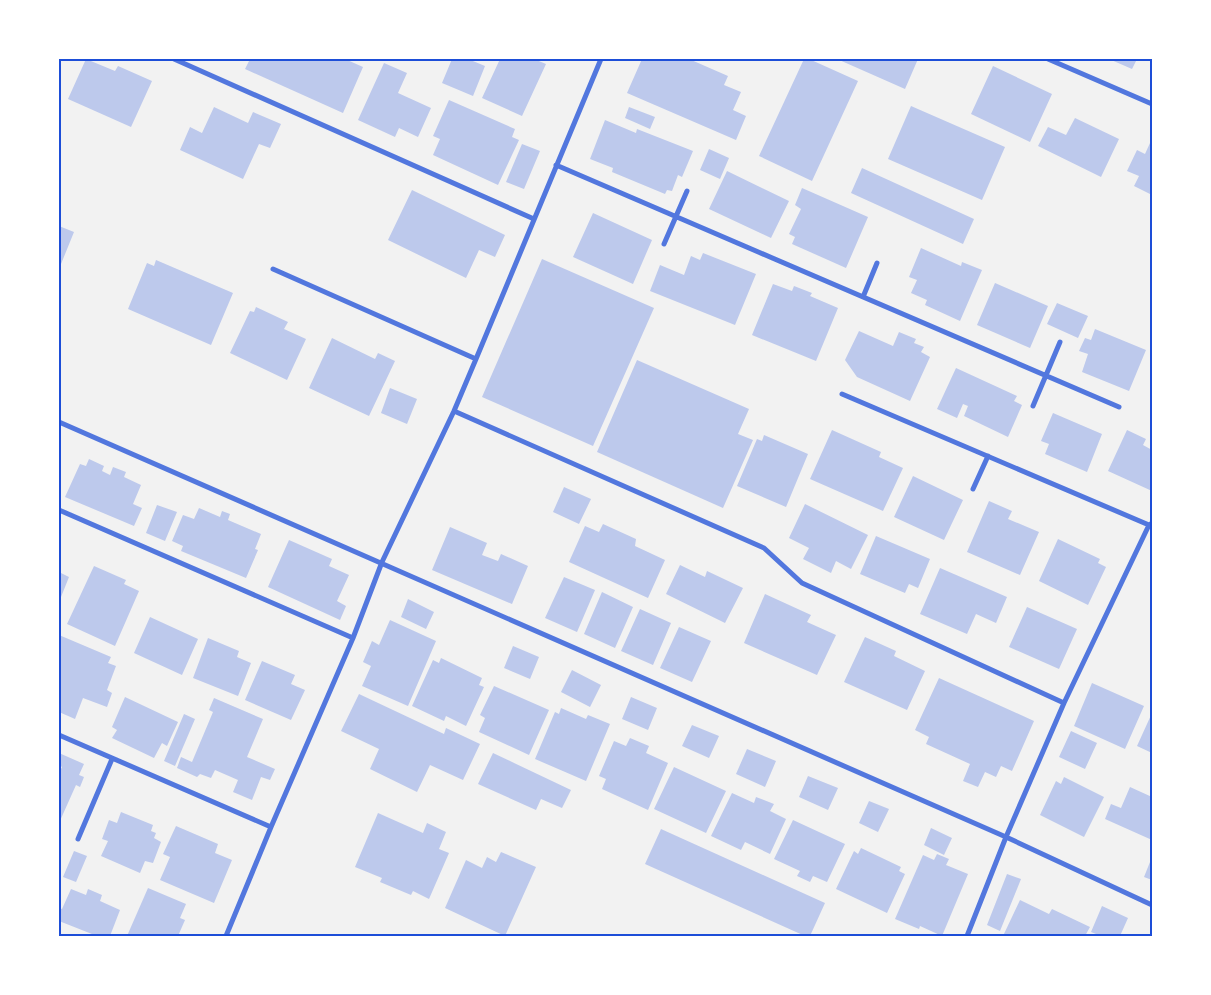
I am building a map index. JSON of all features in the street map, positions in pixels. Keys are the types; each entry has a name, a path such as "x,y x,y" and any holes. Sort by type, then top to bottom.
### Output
{"street":[{"path":"174,59 534,219"},
{"path":"226,936 353,638 382,562 454,411 601,59"},
{"path":"1048,59 1152,104"},
{"path":"556,166 1120,408"},
{"path":"664,244 687,191"},
{"path":"863,298 877,263"},
{"path":"272,269 476,360"},
{"path":"1033,406 1060,342"},
{"path":"842,394 1151,524 1064,703 1006,836 967,936"},
{"path":"454,411 764,548 802,583 1064,703"},
{"path":"59,422 1006,836 1152,905"},
{"path":"973,489 988,456"},
{"path":"59,510 353,638"},
{"path":"59,736 271,827"},
{"path":"78,839 112,759"}],"building":[{"path":"86,59 115,71 118,66 152,81 131,127 68,99"},
{"path":"250,59 345,59 363,67 343,113 245,69"},
{"path":"452,59 468,59 485,66 473,96 442,83"},
{"path":"500,59 534,59 546,64 522,116 482,98"},
{"path":"642,59 689,59 728,76 724,85 741,92 733,110 746,116 736,140 627,93"},
{"path":"804,59 809,59 858,81 812,181 759,156"},
{"path":"837,59 918,59 905,89"},
{"path":"1109,59 1137,59 1132,69"},
{"path":"384,63 407,73 398,93 431,108 418,137 399,128 395,137 358,120"},
{"path":"993,66 1052,94 1030,142 971,114"},
{"path":"449,100 515,129 512,137 519,140 498,185 433,155 440,139 433,136"},
{"path":"911,106 1005,147 982,200 888,159"},
{"path":"214,107 248,123 253,112 281,124 270,148 259,144 243,179 180,150 190,127 202,133"},
{"path":"629,107 655,117 650,129 625,118"},
{"path":"1075,118 1119,139 1101,177 1038,146 1048,127 1066,135"},
{"path":"605,120 636,133 637,129 693,151 682,177 678,175 672,191 667,190 665,194 612,172 613,168 590,159"},
{"path":"1150,143 1152,145 1152,195 1134,186 1139,176 1127,171 1137,150 1145,154"},
{"path":"522,144 540,151 524,189 506,182"},
{"path":"709,149 729,158 720,179 700,170"},
{"path":"862,168 974,219 963,244 851,193"},
{"path":"727,171 789,201 771,238 709,209"},
{"path":"802,188 868,217 846,268 792,244 795,237 789,234 801,209 795,205"},
{"path":"412,190 505,235 495,257 479,250 466,278 388,240"},
{"path":"593,213 652,240 633,284 573,257"},
{"path":"59,226 74,232 59,269"},
{"path":"921,248 961,266 962,262 982,270 960,321 925,305 927,300 911,293 917,280 909,277"},
{"path":"703,253 756,274 735,325 650,291 660,265 684,275 691,256 700,260"},
{"path":"542,259 654,308 593,446 482,397"},
{"path":"156,260 233,293 211,345 128,309 147,263 154,266"},
{"path":"995,283 1048,306 1030,348 977,325"},
{"path":"773,284 792,291 794,286 812,293 810,296 838,308 816,361 752,335"},
{"path":"1057,303 1088,316 1078,338 1047,324"},
{"path":"256,307 288,322 284,329 306,339 287,380 230,353 250,311 254,312"},
{"path":"1095,329 1146,350 1129,391 1082,372 1088,354 1079,351 1085,338 1091,340"},
{"path":"859,331 893,346 899,332 916,339 914,343 924,347 921,352 930,357 910,401 857,377 845,360"},
{"path":"332,338 375,359 378,353 395,361 369,416 309,388"},
{"path":"637,360 749,409 738,434 753,440 723,508 597,452"},
{"path":"956,368 1017,396 1014,401 1022,405 1008,437 964,416 968,406 963,404 957,418 937,409"},
{"path":"390,388 417,399 407,424 381,413"},
{"path":"1053,413 1102,434 1087,472 1045,454 1049,444 1041,441"},
{"path":"832,430 881,452 879,457 903,468 883,511 810,479"},
{"path":"1127,430 1146,439 1143,445 1152,450 1152,491 1108,471"},
{"path":"764,435 808,454 786,507 737,486 757,439 762,441"},
{"path":"89,459 104,466 102,471 110,475 113,467 126,472 124,477 141,485 133,504 142,508 134,526 65,497 80,464 86,466"},
{"path":"913,476 963,500 944,540 894,517"},
{"path":"564,487 591,499 579,524 553,512"},
{"path":"989,501 1012,511 1008,519 1039,532 1020,575 967,552"},
{"path":"805,504 868,535 851,569 836,561 831,573 803,559 809,548 789,538"},
{"path":"157,505 177,512 165,541 146,533"},
{"path":"199,508 220,517 222,511 230,514 228,520 261,534 255,549 258,550 246,578 181,551 183,546 172,541 183,515 194,519"},
{"path":"603,524 636,539 635,546 665,560 648,598 569,562 585,526 599,532"},
{"path":"450,527 487,543 482,555 498,561 501,554 528,566 512,604 432,570"},
{"path":"876,536 930,559 918,588 909,584 905,593 860,574"},
{"path":"1058,539 1100,559 1098,563 1106,567 1088,605 1039,581"},
{"path":"289,540 332,559 329,566 349,575 337,601 346,606 340,620 268,587"},
{"path":"680,565 705,577 707,571 743,588 725,623 666,594"},
{"path":"94,566 126,580 124,584 139,591 115,646 67,624"},
{"path":"940,568 1007,597 996,623 976,614 967,634 920,614"},
{"path":"59,572 69,577 59,602"},
{"path":"564,577 595,590 577,632 545,618"},
{"path":"602,592 633,607 615,648 584,634"},
{"path":"765,594 811,615 807,622 836,635 817,675 744,643"},
{"path":"408,599 434,612 426,629 401,617"},
{"path":"1027,607 1077,629 1059,669 1009,647"},
{"path":"640,609 671,623 653,665 621,651"},
{"path":"150,617 198,639 182,675 134,653"},
{"path":"390,620 436,641 408,706 362,686 371,666 363,662 372,641 379,645"},
{"path":"679,627 711,641 692,682 660,668"},
{"path":"59,635 111,657 108,663 116,666 107,690 112,693 107,707 83,698 75,719 59,712"},
{"path":"865,637 896,651 894,656 925,671 907,710 844,682"},
{"path":"208,638 239,651 237,657 251,663 238,696 193,678"},
{"path":"513,646 539,657 530,679 504,668"},
{"path":"441,658 482,678 479,685 484,687 466,726 446,716 444,721 412,706 433,660 439,663"},
{"path":"262,661 295,675 291,684 305,690 291,720 245,700"},
{"path":"572,670 601,685 590,707 561,692"},
{"path":"939,678 1034,721 1012,771 1001,766 996,777 985,772 978,787 963,781 970,764 926,744 929,737 915,730"},
{"path":"1092,683 1144,706 1125,749 1074,726"},
{"path":"494,686 549,710 529,755 479,732 485,718 480,715"},
{"path":"359,694 444,734 446,728 480,744 463,780 430,765 417,792 370,769 379,749 341,731"},
{"path":"125,697 178,722 167,746 162,743 154,758 112,738 117,730 112,727"},
{"path":"631,697 657,708 648,730 622,719"},
{"path":"214,698 263,719 247,757 275,769 270,780 261,777 252,800 233,792 238,780 215,770 211,778 200,774 197,777 177,768 181,757 192,762 213,712 209,710"},
{"path":"561,708 586,719 588,715 610,724 586,781 535,759 555,712 559,714"},
{"path":"1152,713 1152,753 1137,746"},
{"path":"184,714 195,719 175,766 164,761"},
{"path":"692,725 719,736 709,758 682,746"},
{"path":"1071,731 1097,743 1085,769 1059,757"},
{"path":"630,738 649,746 646,753 668,763 648,810 602,789 606,779 599,776 614,741 626,746"},
{"path":"747,749 776,761 765,787 736,774"},
{"path":"59,753 84,764 79,775 84,777 80,787 76,785 59,823 59,770 62,767 59,765"},
{"path":"493,753 571,790 562,808 541,799 536,810 478,784"},
{"path":"674,767 726,791 706,833 654,809"},
{"path":"808,776 838,788 828,810 799,797"},
{"path":"1064,777 1104,797 1084,837 1040,815 1056,781 1061,784"},
{"path":"1130,787 1152,797 1152,840 1105,819 1111,804 1121,808"},
{"path":"732,793 754,803 756,797 774,804 770,811 786,819 770,854 745,842 741,850 711,836"},
{"path":"869,801 889,809 878,832 859,823"},
{"path":"121,812 153,825 151,831 156,833 154,838 161,842 153,863 145,861 140,873 101,856 108,841 102,839 109,820 117,823"},
{"path":"378,813 423,833 427,823 446,832 439,849 449,853 429,899 413,891 411,895 380,882 382,878 355,867"},
{"path":"793,820 845,844 827,882 813,876 810,882 797,876 800,871 774,859"},
{"path":"176,826 218,844 215,853 232,860 214,903 160,880 170,857 163,854"},
{"path":"931,828 952,838 944,855 924,845"},
{"path":"661,829 825,903 810,936 805,936 645,864"},
{"path":"861,848 901,867 899,871 905,874 887,913 836,889 854,851 858,854"},
{"path":"74,851 87,856 76,882 63,877"},
{"path":"501,852 536,867 505,936 445,908 466,860 482,868 487,857 496,862"},
{"path":"937,854 949,859 946,865 968,874 942,936 920,926 919,929 895,919 923,855 934,860"},
{"path":"1152,857 1152,880 1144,877"},
{"path":"1007,874 1021,879 1000,931 987,925"},
{"path":"148,888 186,904 180,918 185,920 178,936 127,936"},
{"path":"71,889 86,895 88,889 102,895 100,901 120,910 110,936 97,936 59,921 59,908 62,909"},
{"path":"1020,900 1049,914 1052,909 1090,927 1085,936 1003,936"},
{"path":"1102,906 1128,918 1120,936 1101,936 1091,932"}]}
